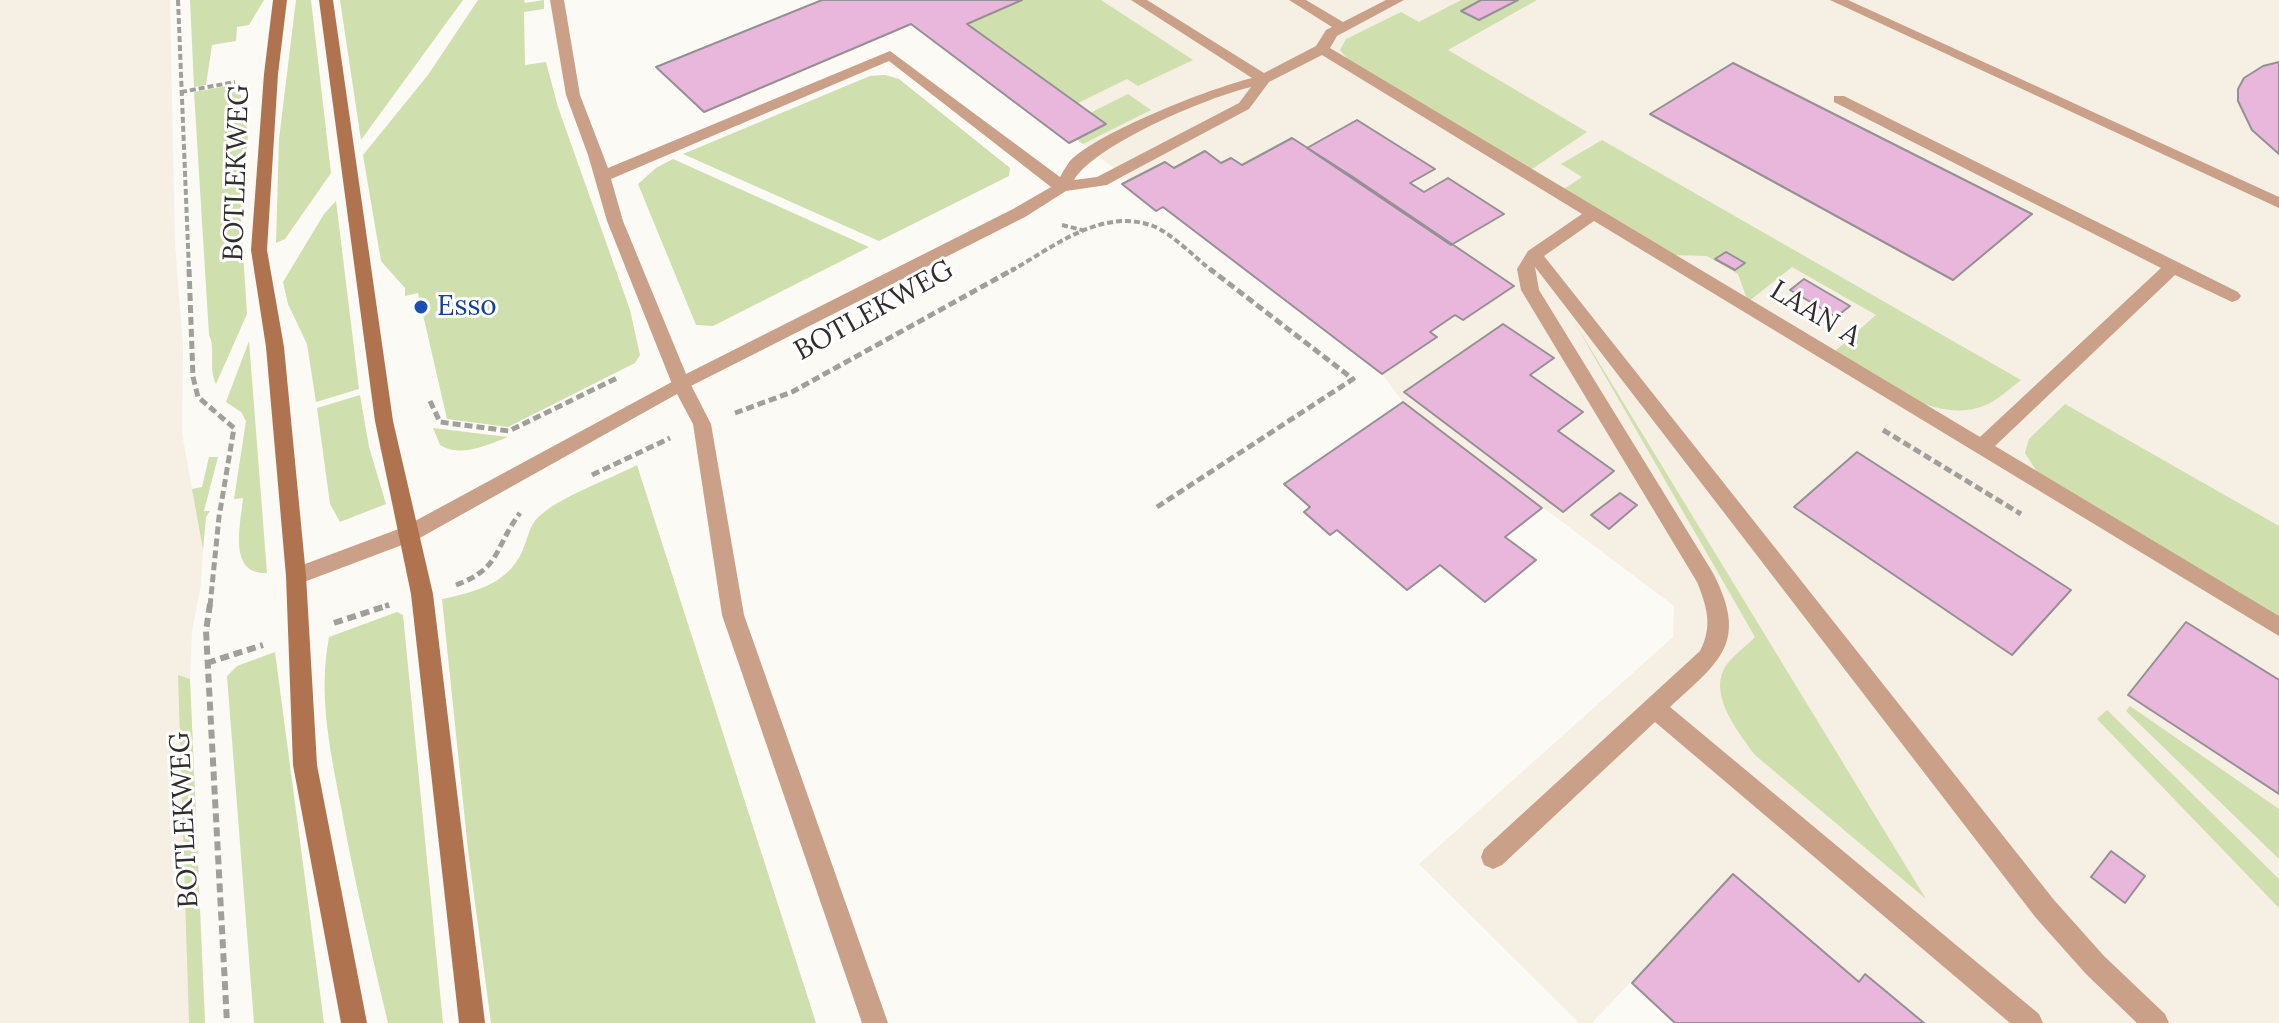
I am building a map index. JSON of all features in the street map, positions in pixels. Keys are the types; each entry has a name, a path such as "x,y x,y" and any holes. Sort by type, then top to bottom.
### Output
{"main road":[{"name":"BOTLEKWEG","path":"280,0 271,74 259,250 275,347 296,576 305,765 354,1023"},
{"path":"326,0 370,335 384,421 422,594 472,1023"}],"street":[{"path":"557,0 573,95 603,176 615,221 681,384 702,424 733,615 875,1023"},
{"path":"1138,0 1264,79"},
{"path":"1296,0 1342,27"},
{"path":"1062,187 1076,164 1114,139 1220,90 1264,79 1322,49 1331,33 1397,0"},
{"path":"1837,0 2279,203"},
{"name":"LAAN A","path":"1322,49 2279,627"},
{"path":"603,176 890,55 1062,187"},
{"path":"296,576 411,533 681,384 1019,213 1062,187 1101,181 1133,165 1244,106 1264,79"},
{"path":"1839,99 2232,296"},
{"path":"1493,857 1708,658 1721,634 1720,611 1706,579 1530,290 1525,269 1534,255 1594,213"},
{"path":"1534,255 2045,909 2095,965 2156,1023"},
{"path":"1981,447 2173,267"},
{"path":"1655,708 2030,1023"}],"path":[{"path":"178,0 181,92 235,82"},
{"name":"BOTLEKWEG","path":"181,92 194,388 198,397 234,428 219,517 216,568 206,631 227,1023"},
{"name":"BOTLEKWEG","path":"586,478 702,424 792,392 1051,246 1108,221 1154,226 1353,379 1157,507"},
{"path":"207,663 470,581 491,568 503,548 507,530 518,514 532,507"}],"shaded area":[{"path":"0,0 170,0 175,243 183,347 182,433 203,550 201,584 192,631 190,679 205,1023 0,1023"},
{"path":"879,0 2279,0 2279,1023 1907,1023 1733,874 1592,1023 1579,1023 1419,864 1673,637 1674,606 1403,402 1382,374 1163,208 1156,211 1122,184 1129,180 1083,144 1076,139 1069,143"}],"green space":[{"path":"190,0 264,0 249,25 237,27 236,41 212,45 206,85 194,87"},
{"path":"296,0 311,0 331,173 285,239 276,243 279,139"},
{"path":"340,0 463,0 361,140"},
{"path":"478,0 524,0 525,3 544,0 544,9 524,12 525,65 546,62 558,107 630,310 640,355 635,363 508,427 447,419 418,293 405,296 405,288 381,261 363,155 428,75"},
{"path":"1022,0 1101,0 1193,60 1138,86 1127,79 1076,104 967,24"},
{"path":"1461,0 1537,0 1448,50 1587,132 1529,171 1349,61 1340,50 1346,39 1401,12 1419,22"},
{"path":"885,75 899,79 1010,168 1009,176 879,241 683,154 870,76"},
{"path":"239,84 248,135 241,221 247,314 216,384 209,335 194,92"},
{"path":"1128,94 1151,110 1083,144 1076,139 1106,125 1090,113"},
{"path":"1602,140 2021,380 1990,403 1966,410 1946,410 1926,404 1887,386 1834,352 1876,315 1792,267 1748,302 1738,274 1707,256 1670,255 1564,189 1582,177 1561,164"},
{"path":"673,159 869,247 713,326 696,325 638,184 656,168"},
{"path":"336,201 359,389 316,402 307,344 288,304 283,282 324,214"},
{"path":"1573,320 1926,899 1755,755 1728,715 1720,691 1720,680 1727,664 1755,637"},
{"path":"249,341 267,573 254,571 246,566 241,557 239,533 243,498 234,499 246,421 241,412 226,402"},
{"path":"360,395 369,447 386,504 340,522 330,504 317,408"},
{"path":"2065,404 2279,526 2279,625 2044,483 2025,453 2029,439"},
{"path":"433,428 508,437 474,449 456,450 440,445"},
{"path":"209,457 218,457 204,511 210,511 206,517 203,550 192,489 202,487"},
{"path":"637,465 816,1023 491,1023 468,850 442,599 480,589 503,576 519,557 531,527 543,513"},
{"path":"397,612 403,615 443,1023 388,1023 351,861 327,722 325,680 329,637"},
{"path":"275,652 324,1023 254,1023 227,676 237,666"},
{"path":"178,675 190,679 205,1023 189,1023"},
{"path":"2130,706 2279,809 2279,859 2126,711"},
{"path":"2107,710 2279,879 2279,908 2097,719"}],"building":[{"path":"822,0 1022,0 967,24 1106,124 1069,143 911,24 704,112 656,67"},
{"path":"1481,0 1518,0 1479,20 1461,11"},
{"path":"2279,62 2279,154 2252,130 2238,101 2238,89 2244,78 2263,66"},
{"path":"1733,63 2032,214 1953,280 1650,114"},
{"path":"1357,120 1435,169 1410,183 1424,192 1448,178 1504,214 1451,245 1307,148"},
{"path":"1292,138 1514,286 1463,320 1455,315 1430,332 1437,337 1382,374 1163,207 1156,211 1122,184 1165,162 1174,168 1205,151 1221,163 1231,158 1242,165"},
{"path":"1726,252 1745,263 1735,270 1715,259"},
{"path":"1804,279 1850,306 1836,317 1790,290"},
{"path":"1503,324 1554,358 1530,375 1583,412 1558,431 1614,471 1563,512 1404,392"},
{"path":"1403,402 1542,508 1505,537 1536,560 1485,602 1440,565 1407,590 1337,530 1330,535 1304,512 1310,507 1284,484"},
{"path":"1857,452 2071,590 2012,655 1794,507"},
{"path":"1620,493 1637,505 1609,529 1591,515"},
{"path":"2186,622 2279,680 2279,794 2128,695"},
{"path":"2111,851 2145,876 2125,903 2091,877"},
{"path":"1733,874 1859,982 1865,974 1924,1023 1675,1023 1632,983"}],"place":[{"name":"Esso","path":"421,307"}]}
